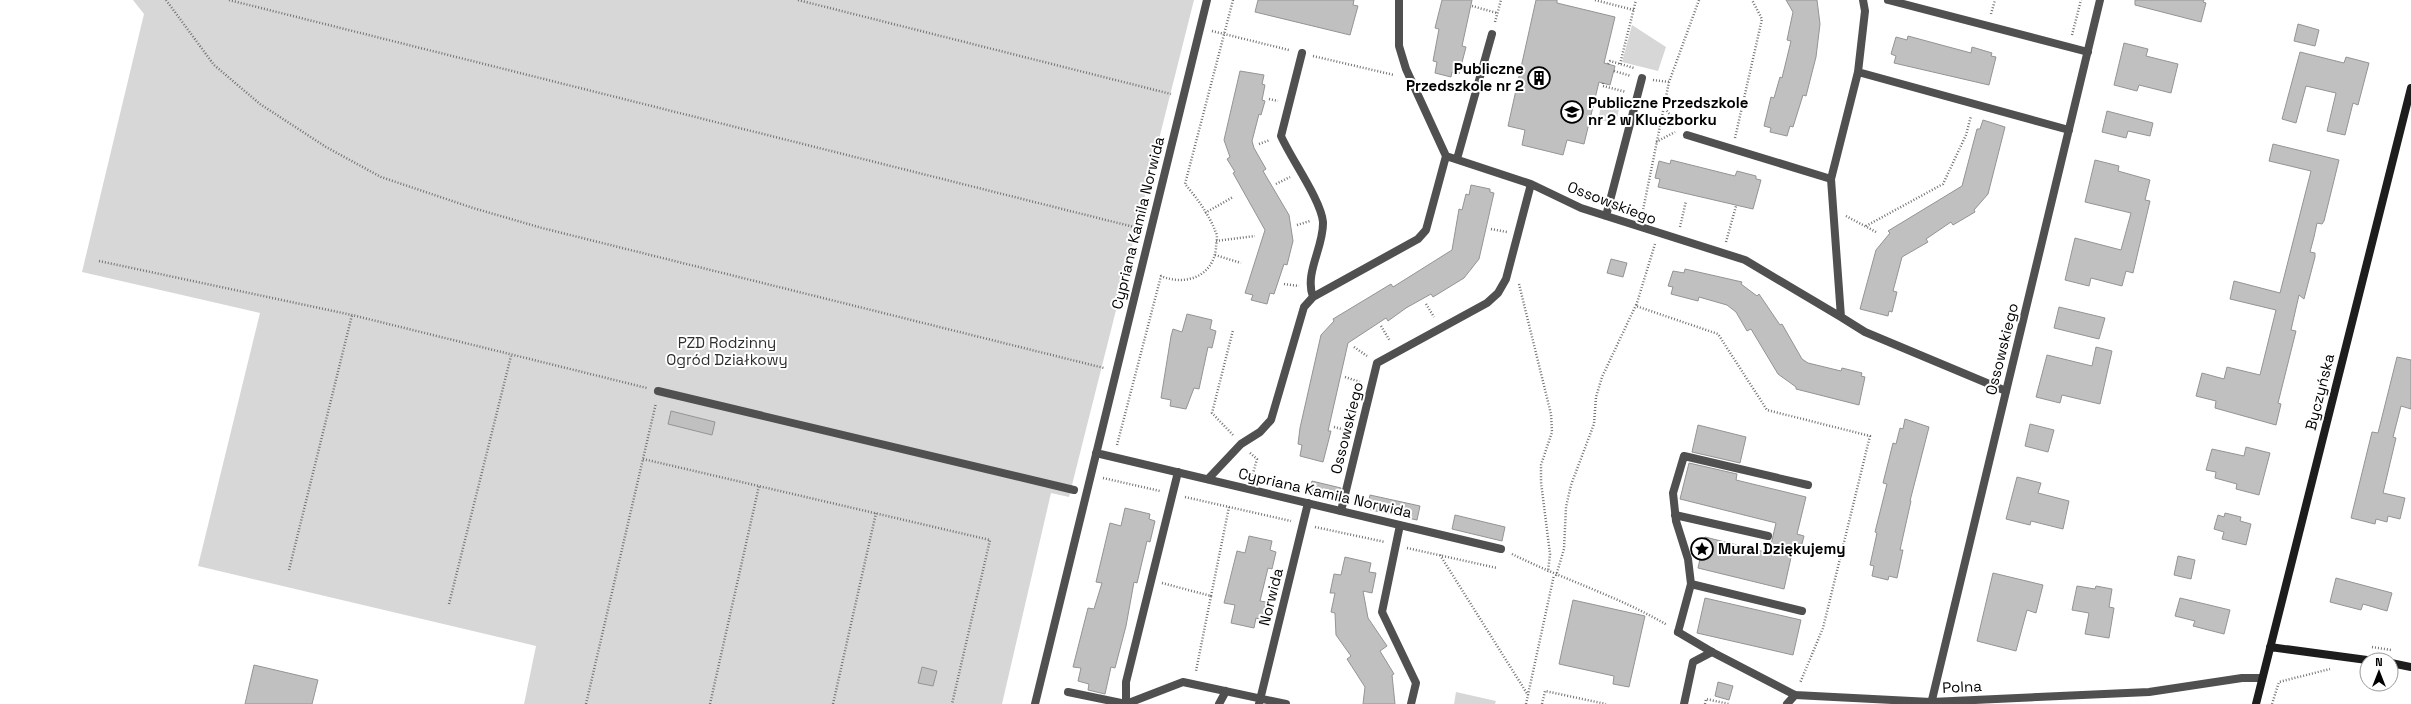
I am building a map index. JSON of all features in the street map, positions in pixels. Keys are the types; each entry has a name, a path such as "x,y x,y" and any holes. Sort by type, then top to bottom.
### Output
{"street":[{"name":"Cypriana Kamila Norwida","path":"1035,704 1206,0"},
{"path":"1208,479 1241,444 1260,432 1271,420 1304,307 1312,297 1418,239 1426,230 1446,156 1406,69 1399,46 1399,0"},
{"path":"1841,317 1831,179 1858,72 1865,11 1863,0"},
{"path":"1888,0 2088,52"},
{"name":"Ossowskiego","path":"1931,703 2100,0"},
{"path":"1457,159 1492,34"},
{"path":"1302,53 1281,136 1314,198 1323,220 1322,237 1309,287 1312,297"},
{"path":"1858,72 2069,130"},
{"path":"1606,216 1642,78"},
{"name":"Byczyńska","path":"2256,704 2411,88"},
{"path":"1687,135 1831,179"},
{"path":"1446,156 1531,184"},
{"name":"Ossowskiego","path":"1341,511 1377,363 1487,302 1498,293 1506,279 1531,184 1581,208 1658,234"},
{"path":"1658,234 1746,260 1865,332 2006,391"},
{"path":"658,391 1074,490"},
{"name":"Cypriana Kamila Norwida","path":"1096,453 1501,549"},
{"path":"1678,632 1691,584 1688,559 1675,515 1673,493 1684,456 1808,485"},
{"path":"1126,704 1126,682 1150,580 1178,472"},
{"name":"Norwida","path":"1260,701 1308,503"},
{"path":"1675,515 1768,536"},
{"path":"1400,525 1382,612 1416,683 1411,704"},
{"path":"1691,584 1802,611"},
{"name":"Polna","path":"1678,632 1712,652 1795,695 1931,703 2149,692 2242,678 2262,678"},
{"path":"2270,647 2359,659"},
{"path":"1684,704 1693,662 1712,652"},
{"path":"2399,665 2411,667"},
{"path":"1068,692 1126,704 1183,682 1226,691 1260,701 1286,704"},
{"path":"1219,704 1226,691"},
{"path":"1787,704 1795,695"}],"path":[{"path":"166,0 214,65 260,104 326,147 381,177 473,208 542,228 1116,372"},
{"path":"229,0 1150,231"},
{"path":"798,0 1183,97"},
{"path":"1114,457 1161,276 1170,280 1186,281 1201,276 1215,255 1217,234 1205,213 1185,184 1233,0"},
{"path":"1492,34 1501,0"},
{"path":"1596,0 1634,10"},
{"path":"1620,64 1636,0"},
{"path":"1641,222 1669,82 1699,0"},
{"path":"1732,149 1762,19 1752,0"},
{"path":"2069,47 2081,0"},
{"path":"1472,6 1497,13"},
{"path":"1604,83 1602,86 1637,96"},
{"path":"1663,106 1687,135"},
{"path":"1866,226 1943,184 1966,135 1972,113 1966,111"},
{"path":"1656,142 1674,131 1687,135"},
{"path":"1205,213 1233,197"},
{"path":"1723,252 1736,206"},
{"path":"1833,210 1876,232"},
{"name":"Ossowskiego","path":"1526,704 1555,575 1564,549 1566,507 1571,484 1594,424 1596,397 1602,377 1625,333 1636,304 1658,234"},
{"path":"1216,241 1255,236"},
{"path":"1215,255 1241,263"},
{"path":"99,261 352,315 511,356 658,391 586,704"},
{"path":"1518,280 1551,414 1552,432 1541,465 1541,482 1550,554 1548,572"},
{"path":"1636,304 1718,334 1767,410 1870,436 1823,628 1795,695"},
{"path":"289,570 352,315"},
{"path":"1382,326 1397,352"},
{"path":"1233,330 1212,413 1257,460 1249,489"},
{"path":"448,604 511,356"},
{"path":"643,459 990,540 952,704"},
{"path":"710,704 759,486"},
{"path":"1193,684 1229,507"},
{"path":"833,704 876,514"},
{"path":"1501,549 1548,572 1648,614 1678,632"},
{"path":"1440,555 1528,695"},
{"path":"1150,580 1211,596"},
{"path":"2272,704 2279,682 2332,668"},
{"path":"1542,704 1545,691 1606,704"},
{"path":"1705,704 1706,699 1729,704"}],"green space":[{"name":"PZD Rodzinny Ogród Działkowy","path":"133,0 1194,0 1069,497 1051,493 1002,704 524,704 536,646 198,566 260,313 82,272 144,14"},
{"path":"1632,25 1666,47 1658,71 1622,62"},
{"path":"1602,101 1620,104 1616,123 1598,120"},
{"path":"1456,692 1496,701 1495,704 1454,704"}],"building":[{"path":"1258,0 1354,0 1353,5 1358,6 1350,35 1255,12"},
{"path":"1442,0 1472,0 1462,46 1466,47 1459,74 1452,72 1451,77 1435,73 1437,62 1433,61 1439,29 1435,28"},
{"name":"Publiczne Przedszkole nr 2","path":"1536,0 1557,0 1557,3 1615,17 1604,63 1615,66 1610,85 1599,82 1584,144 1567,140 1563,155 1522,145 1525,130 1508,126"},
{"path":"1786,0 1817,0 1820,24 1816,57 1806,96 1803,95 1793,127 1790,126 1787,136 1770,132 1771,128 1764,126 1771,97 1774,98 1780,77 1782,78 1791,41 1787,40 1793,12"},
{"path":"2135,0 2204,0 2203,2 2206,3 2201,22 2135,5"},
{"path":"2298,24 2319,30 2315,46 2294,41"},
{"path":"1908,36 1971,53 1972,47 1992,53 1991,56 1996,57 1989,85 1894,63 1896,56 1891,54 1896,37 1907,40"},
{"path":"2124,43 2148,49 2146,56 2178,64 2171,93 2139,85 2137,91 2114,85"},
{"path":"2300,52 2344,63 2346,57 2369,63 2358,105 2353,103 2345,135 2327,131 2336,93 2306,86 2296,123 2282,119"},
{"path":"1240,71 1264,75 1262,84 1265,85 1262,100 1265,101 1261,115 1259,114 1252,141 1254,148 1266,169 1263,171 1289,215 1293,241 1287,265 1284,264 1274,294 1270,293 1267,304 1251,300 1253,295 1245,293 1265,230 1233,173 1235,172 1227,159 1230,157 1224,140"},
{"path":"2107,111 2153,123 2150,136 2128,131 2126,138 2102,132"},
{"path":"1983,120 2005,127 1988,194 1974,210 1975,212 1953,225 1951,222 1926,239 1928,242 1902,257 1893,291 1897,292 1892,312 1889,311 1888,316 1860,309 1876,250 1890,233 1888,231 1962,186 1977,129 1980,129"},
{"path":"2273,144 2339,160 2324,221 2322,224 2317,223 2310,252 2315,253 2315,257 2304,299 2299,295 2291,330 2296,331 2278,403 2281,404 2276,425 2215,408 2216,401 2196,396 2202,373 2224,379 2227,367 2260,375 2276,310 2230,299 2234,281 2280,293 2311,171 2269,161"},
{"path":"1671,160 1735,176 1737,171 1756,176 1756,179 1761,180 1753,209 1658,187 1660,179 1655,178 1659,161 1670,164"},
{"path":"2095,160 2119,166 2118,171 2150,180 2145,200 2150,201 2133,273 2126,271 2122,286 2091,278 2089,286 2065,280 2075,238 2121,250 2131,213 2085,202"},
{"path":"1471,185 1490,189 1490,192 1494,193 1479,259 1464,278 1433,297 1431,294 1406,308 1388,321 1386,318 1348,343 1328,431 1331,431 1323,462 1300,456 1302,445 1298,444 1300,428 1321,335 1334,321 1333,319 1391,284 1393,287 1452,250 1459,209 1462,210 1466,194 1469,195"},
{"path":"1611,259 1627,263 1623,277 1607,273"},
{"path":"1685,269 1742,282 1741,284 1757,296 1759,294 1780,325 1782,324 1802,359 1808,363 1841,371 1842,368 1862,373 1861,376 1865,377 1859,405 1796,389 1796,387 1778,374 1751,329 1747,331 1736,312 1727,305 1699,297 1698,301 1671,294 1673,287 1668,286 1673,271 1684,273"},
{"path":"2059,307 2105,318 2099,339 2054,328"},
{"path":"1187,314 1212,320 1210,329 1216,331 1212,348 1208,347 1199,389 1194,388 1186,409 1170,406 1171,400 1161,398 1173,329 1182,332"},
{"path":"2096,347 2112,351 2100,404 2062,395 2060,403 2036,397 2047,355 2092,366"},
{"path":"2397,357 2411,360 2411,409 2401,406 2393,437 2396,438 2383,493 2405,498 2400,519 2388,516 2387,522 2376,519 2375,524 2351,518 2372,432 2378,433"},
{"path":"671,411 715,422 712,435 668,424"},
{"path":"1905,419 1929,427 1910,501 1900,550 1903,550 1897,578 1889,576 1888,580 1872,576 1874,566 1870,565 1877,533 1875,532 1887,484 1883,483 1893,443 1896,444 1900,428 1903,429"},
{"path":"2030,424 2054,430 2048,452 2025,446"},
{"path":"1698,425 1746,437 1740,463 1692,452"},
{"path":"2246,447 2270,453 2259,495 2236,489 2237,484 2215,478 2216,472 2206,470 2212,449 2244,456"},
{"path":"1689,463 1737,474 1736,480 1806,497 1797,534 1804,536 1799,555 1792,553 1784,589 1698,568 1705,537 1769,553 1776,523 1680,499"},
{"path":"2017,477 2041,483 2038,493 2069,501 2063,529 2031,521 2030,525 2006,519"},
{"path":"1312,481 1341,488 1338,502 1309,495"},
{"path":"1370,495 1420,506 1417,520 1367,509"},
{"path":"1125,508 1150,514 1149,519 1155,521 1150,542 1147,541 1137,583 1134,582 1126,626 1115,668 1111,667 1105,694 1088,690 1089,684 1078,681 1081,668 1073,667 1088,608 1094,609 1102,583 1096,582 1110,523 1121,526"},
{"path":"2225,513 2241,517 2240,521 2251,524 2246,545 2222,539 2224,532 2214,529 2218,515 2224,517"},
{"path":"1455,515 1505,527 1502,541 1452,529"},
{"path":"1249,536 1272,541 1270,550 1276,552 1272,569 1268,568 1260,601 1266,602 1262,620 1256,618 1254,628 1231,623 1235,605 1224,603 1237,551 1245,553"},
{"path":"2178,556 2195,560 2191,579 2174,575"},
{"path":"1345,557 1371,563 1369,572 1376,573 1372,593 1363,591 1368,618 1387,646 1380,651 1394,674 1392,675 1395,704 1363,704 1365,687 1347,659 1351,656 1336,635 1335,613 1331,612 1335,593 1330,593 1334,574 1341,575"},
{"path":"1993,573 2043,585 2036,613 2027,610 2016,651 1977,641"},
{"path":"2336,578 2392,593 2387,611 2363,604 2361,610 2330,602"},
{"path":"2077,586 2095,589 2096,586 2112,589 2109,607 2114,608 2109,638 2085,634 2089,613 2072,610"},
{"path":"1705,598 1801,620 1793,655 1697,633"},
{"path":"2180,598 2230,610 2224,634 2193,626 2195,621 2175,616"},
{"path":"1573,600 1645,616 1629,687 1613,684 1614,676 1559,664"},
{"path":"254,665 318,680 312,704 245,704"},
{"path":"922,667 937,671 933,686 918,683"},
{"path":"1718,682 1733,686 1729,700 1715,696"}],"place":[{"name":"Publiczne Przedszkole nr 2","path":"1539,78"},
{"name":"Publiczne Przedszkole nr 2 w Kluczborku","path":"1572,112"},
{"name":"Mural Dziękujemy","path":"1702,549"}]}
